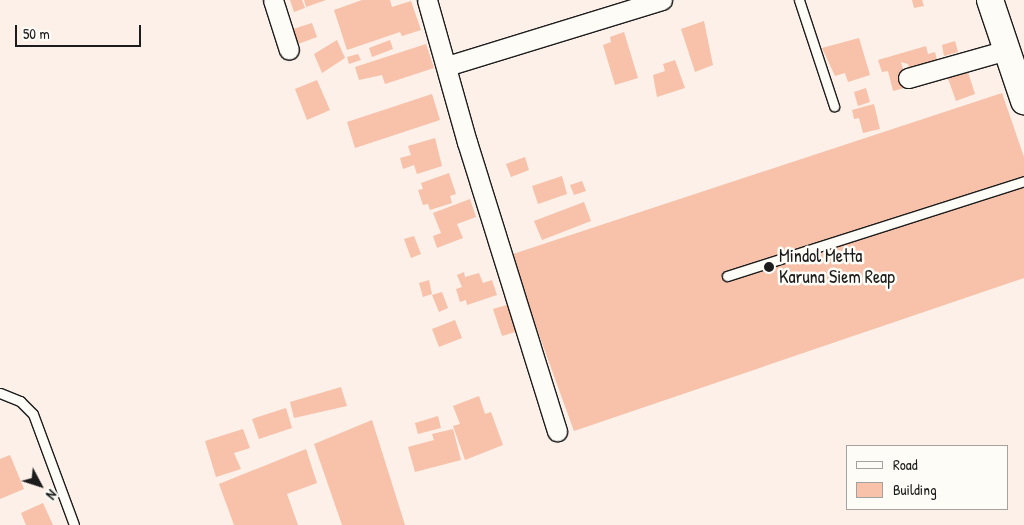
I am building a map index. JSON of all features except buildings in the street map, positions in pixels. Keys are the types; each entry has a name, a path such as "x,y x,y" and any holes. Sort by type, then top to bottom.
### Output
{"street":[{"path":"273,0 289,50"},
{"path":"427,0 467,142 557,431"},
{"path":"447,66 662,0"},
{"path":"994,1 1007,50 1024,101"},
{"path":"908,78 1007,50"}],"lane":[{"path":"799,0 834,106"},
{"path":"727,276 1024,181"},
{"path":"0,393 20,401 33,414 74,525"}],"place":[{"name":"Mindol Metta Karuna Siem Reap","path":"769,267"}]}
